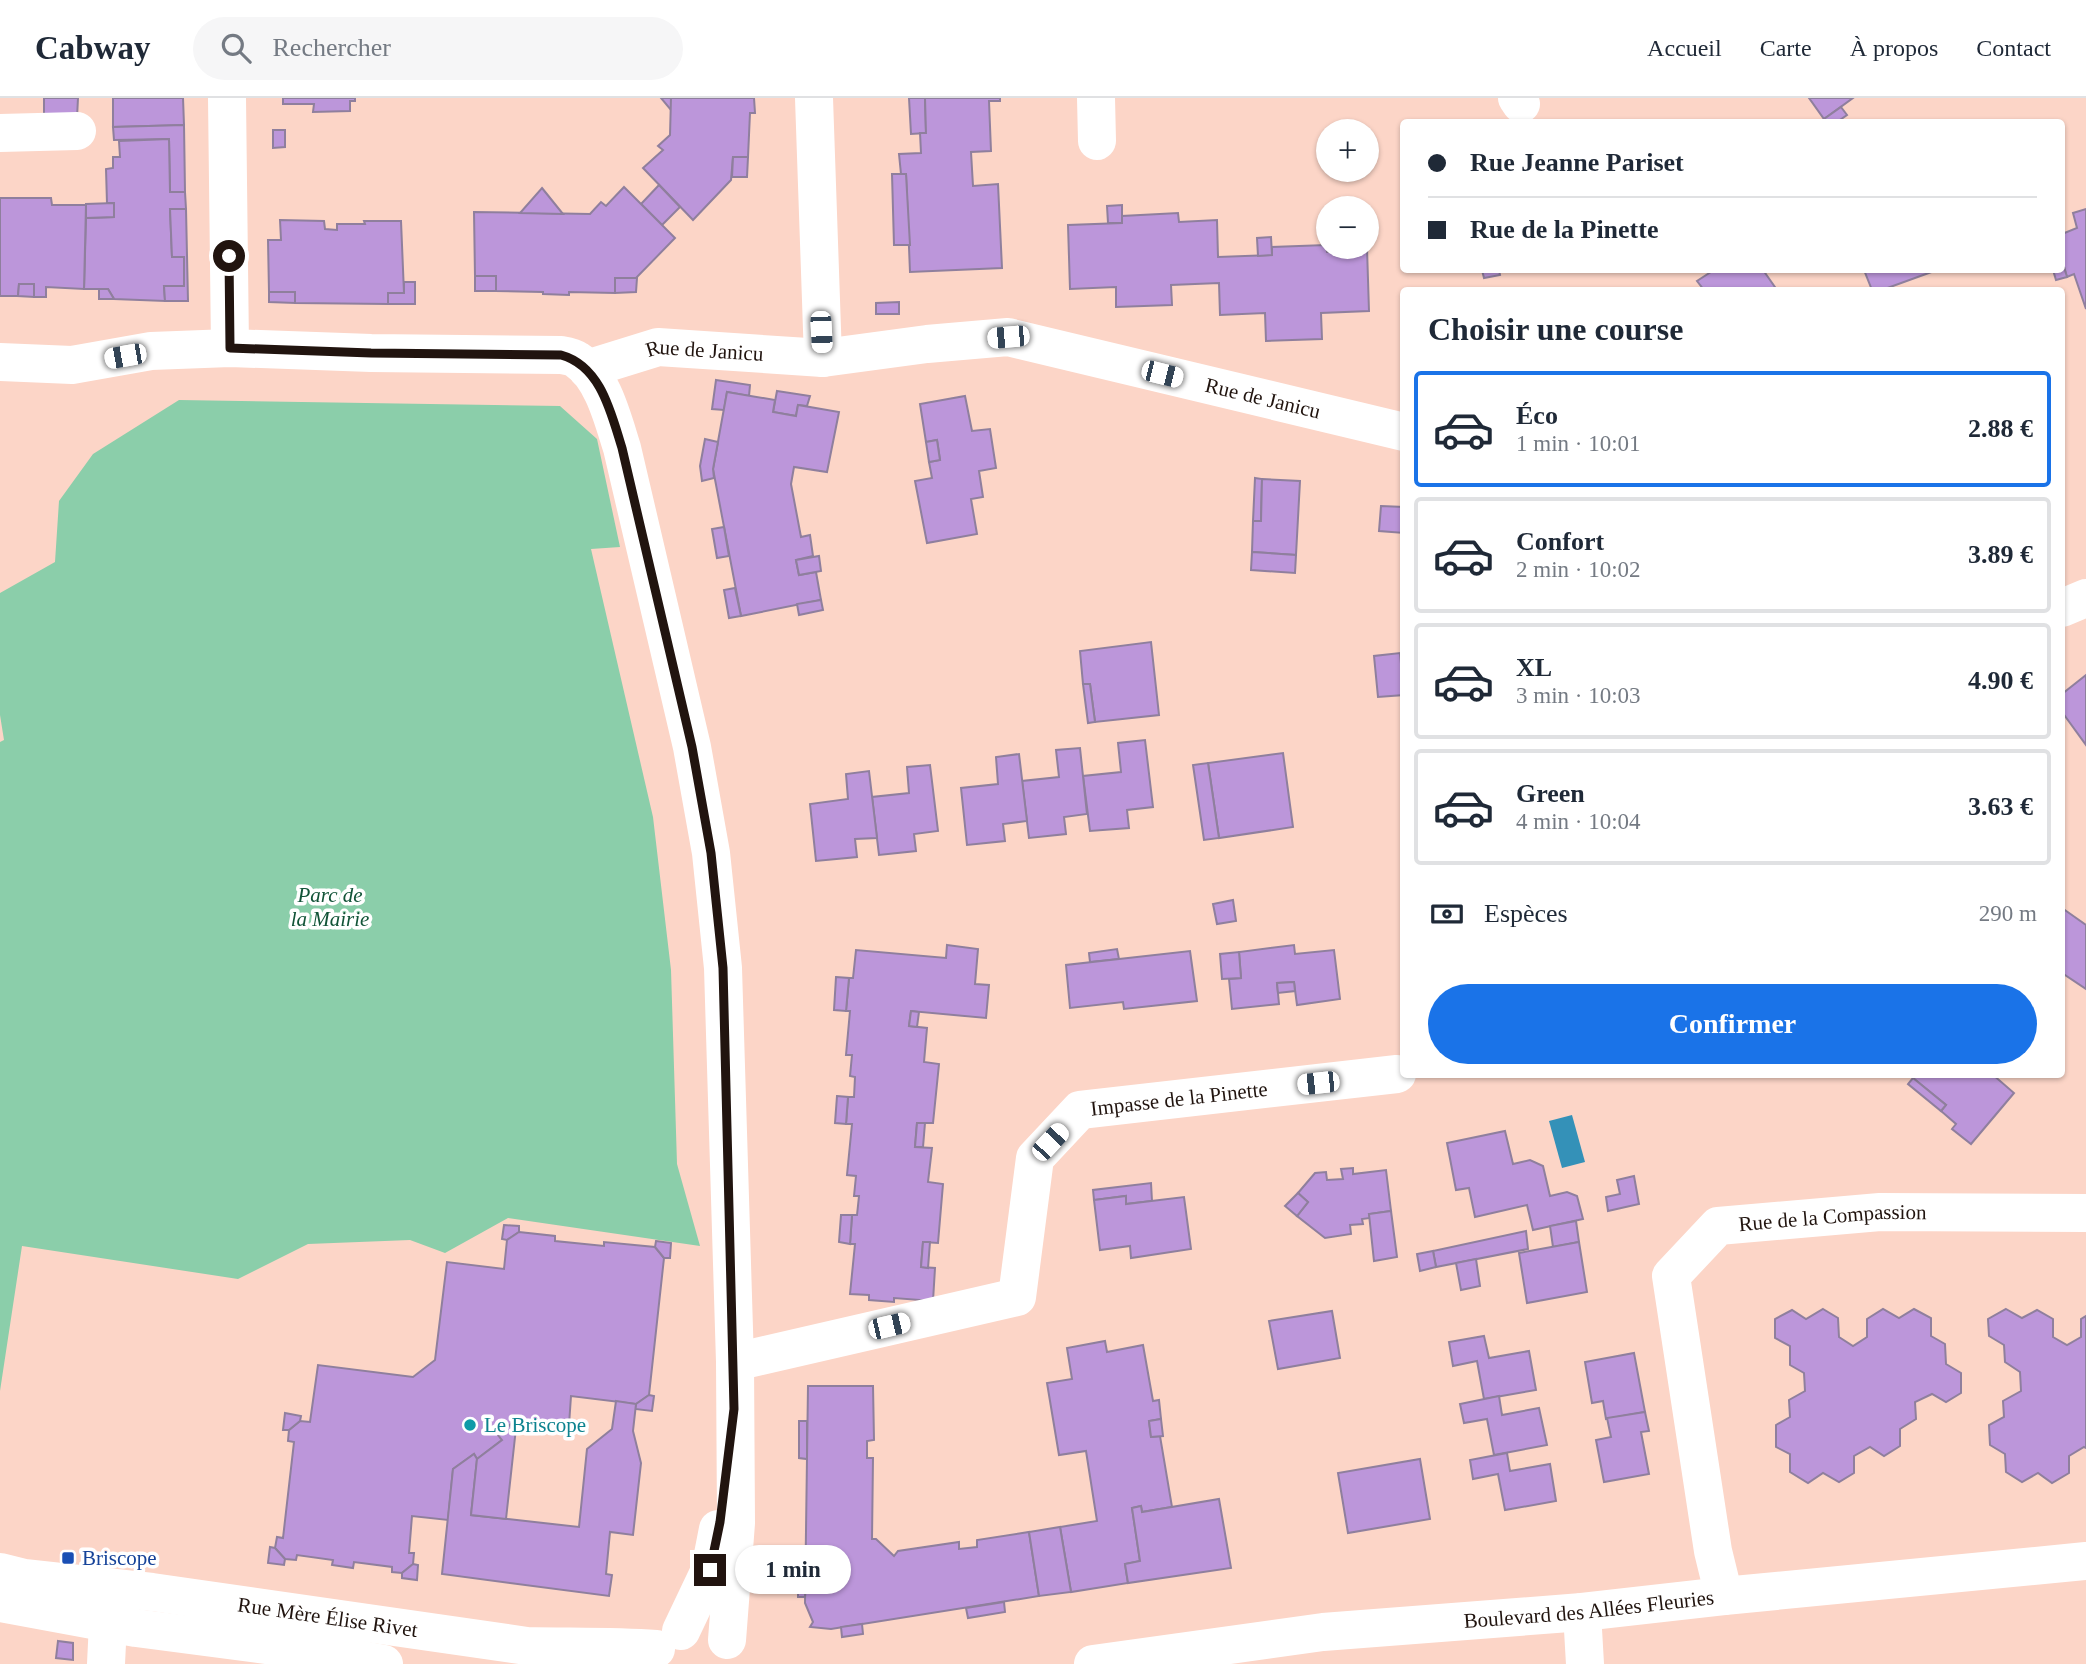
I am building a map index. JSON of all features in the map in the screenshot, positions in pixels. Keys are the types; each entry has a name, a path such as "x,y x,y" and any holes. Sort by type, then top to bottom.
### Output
{"street":[{"path":"227,98 230,348"},
{"path":"814,98 823,358"},
{"path":"1096,98 1097,141"},
{"path":"0,133 77,131"},
{"name":"Rue de Janicu","path":"587,369 658,347 823,358 927,344 1008,337 1400,431"},
{"path":"0,362 72,365 151,351 230,348 561,355 575,359 587,369 601,390 622,448 692,747 711,853 723,968 735,1362 735,1652"},
{"path":"2065,607 2086,598"},
{"name":"Impasse de la Pinette","path":"735,1362 1017,1297 1035,1157 1080,1110 1397,1074"},
{"name":"Rue de la Compassion","path":"1724,1596 1713,1551 1671,1276 1718,1226 1880,1212 2086,1213"},
{"path":"662,1648 710,1570 720,1522 734,1409"},
{"name":"Boulevard des Allées Fleuries","path":"1093,1664 1323,1632 1582,1612 2086,1560"},
{"name":"Rue Mère Élise Rivet","path":"0,1573 527,1646 662,1648 697,1629 713,1632 735,1652"},
{"name":"Rue Mère Élise Rivet","path":"0,1603 108,1623 312,1651 384,1664"},
{"path":"1582,1612 1585,1664"},
{"path":"106,1664 108,1623"}],"green space":[{"name":"Parc de la Mairie","path":"179,400 560,406 597,439 620,547 591,549 653,817 671,970 677,1164 700,1246 508,1218 445,1253 410,1240 308,1244 238,1279 22,1246 0,1391 0,742 4,740 0,715 0,593 55,562 59,501 93,454"}],"water":[{"path":"1572,1115 1585,1162 1562,1168 1549,1121"}],"building":[{"path":"44,98 78,98 77,118 44,118"},
{"path":"113,98 183,98 184,125 113,127"},
{"path":"283,98 355,98 355,101 350,101 350,111 313,112 314,104 283,104"},
{"path":"661,98 671,98 671,110"},
{"path":"671,98 754,98 755,113 750,113 748,157 733,157 731,180 693,220 643,168 663,150 658,146 670,135"},
{"path":"909,98 925,98 926,133 911,134"},
{"path":"925,98 1000,98 1000,101 989,101 991,151 971,152 973,186 998,184 1002,268 910,272 906,174 901,174 899,154 921,153 920,133 926,133"},
{"path":"1809,98 1853,98 1824,119"},
{"path":"1841,107 1847,115 1841,119 1824,119"},
{"path":"184,125 185,192 170,192 169,139 114,140 113,127"},
{"path":"273,130 285,130 285,147 273,148"},
{"path":"169,139 170,192 185,192 186,209 170,209 172,257 184,257 184,286 164,286 165,301 114,299 108,289 84,289 86,218 114,217 114,203 107,203 106,169 113,168 113,157 120,157 119,141"},
{"path":"733,157 748,157 747,177 732,177"},
{"path":"892,174 906,174 910,245 894,245"},
{"path":"659,185 680,207 662,225 641,204"},
{"path":"624,187 675,238 636,278 615,278 615,293 569,292 569,295 496,291 496,276 475,276 474,212 590,214 601,202 606,206"},
{"path":"542,188 563,214 520,213"},
{"path":"0,198 51,198 52,205 86,205 84,289 46,287 46,297 34,297 34,284 19,284 18,296 0,296"},
{"path":"114,203 114,217 86,218 86,204"},
{"path":"1122,205 1122,223 1108,223 1107,206"},
{"path":"170,209 186,209 188,301 165,301 164,286 184,286 184,257 172,257"},
{"path":"2086,209 2086,309 2074,274 2067,277 2065,270 2065,233 2077,228 2073,213"},
{"path":"1178,213 1179,222 1217,220 1218,257 1272,255 1272,247 1316,245 1316,259 1367,259 1369,311 1321,313 1322,339 1266,341 1265,313 1220,315 1219,283 1171,285 1172,305 1116,307 1116,287 1070,289 1068,225 1122,223 1122,216"},
{"path":"280,220 324,221 325,229 337,230 337,224 401,221 404,293 388,293 388,304 295,303 295,292 269,292 268,240 281,240"},
{"path":"1271,237 1272,255 1258,256 1257,238"},
{"path":"2065,270 2067,277 2056,280 2054,273 2065,273"},
{"path":"1483,273 1500,273 1500,275 1484,278"},
{"path":"1709,273 1765,273 1775,287 1702,287 1697,281"},
{"path":"1865,273 1929,273 1890,287 1871,287"},
{"path":"475,276 496,276 496,291 475,291"},
{"path":"615,278 637,278 636,292 615,293"},
{"path":"404,282 415,282 415,304 388,304 388,293 404,293"},
{"path":"19,284 34,284 34,297 18,296"},
{"path":"99,289 108,289 114,299 99,299"},
{"path":"269,292 295,292 295,303 269,302"},
{"path":"899,302 899,314 876,314 876,303"},
{"path":"716,380 750,385 749,396 727,392 724,410 712,409"},
{"path":"777,391 810,396 807,406 798,405 796,416 773,412"},
{"path":"727,392 775,400 773,412 796,416 798,405 839,412 827,472 794,467 791,484 801,537 810,535 813,556 796,560 799,575 816,572 821,600 741,616 713,469"},
{"path":"965,396 972,431 990,429 996,468 979,471 983,497 971,499 977,534 927,543 915,481 932,478 929,462 940,460 937,440 926,442 920,404"},
{"path":"705,439 718,442 714,478 702,481 700,466"},
{"path":"937,440 940,460 929,462 926,442"},
{"path":"1255,478 1262,479 1261,521 1253,521"},
{"path":"1262,479 1300,481 1296,555 1252,552 1253,521 1261,521"},
{"path":"1381,506 1400,507 1400,533 1379,531"},
{"path":"724,527 729,556 717,558 712,529"},
{"path":"1252,552 1296,555 1295,573 1251,570"},
{"path":"819,556 821,571 799,575 796,560"},
{"path":"735,588 741,616 729,618 724,590"},
{"path":"821,600 823,610 799,615 797,604"},
{"path":"1151,642 1159,715 1095,722 1090,684 1083,684 1080,651"},
{"path":"1400,653 1400,695 1378,697 1374,656"},
{"path":"2086,675 2086,745 2065,716 2065,692"},
{"path":"1083,684 1090,684 1095,722 1088,723"},
{"path":"1145,740 1153,807 1127,810 1129,828 1090,831 1083,776 1121,772 1118,743"},
{"path":"1080,748 1087,814 1064,817 1066,834 1029,838 1022,781 1059,777 1056,750"},
{"path":"1283,753 1293,827 1219,838 1208,763"},
{"path":"1019,754 1027,821 1003,824 1005,841 967,845 961,788 998,784 996,757"},
{"path":"1208,763 1219,838 1204,840 1193,765"},
{"path":"930,765 938,831 914,834 916,851 879,855 872,797 909,793 907,767"},
{"path":"869,771 877,838 855,839 857,857 816,861 810,804 848,799 846,774"},
{"path":"1233,900 1236,921 1217,924 1213,904"},
{"path":"2065,910 2086,925 2086,989 2065,975"},
{"path":"947,945 978,949 975,984 989,985 986,1018 911,1011 909,1026 927,1028 924,1062 939,1064 933,1123 917,1123 915,1147 932,1148 928,1182 943,1184 938,1243 923,1242 921,1267 935,1268 933,1301 894,1298 894,1302 869,1300 869,1295 850,1294 855,1244 850,1244 852,1215 857,1215 859,1196 854,1196 856,1176 847,1175 852,1124 846,1124 848,1097 854,1097 855,1077 850,1076 852,1055 846,1055 850,1011 846,1011 849,978 853,978 856,950 946,958"},
{"path":"1294,945 1295,954 1334,950 1340,999 1297,1005 1294,982 1277,983 1279,1004 1232,1009 1229,979 1241,978 1239,952"},
{"path":"1117,949 1119,959 1090,962 1089,953"},
{"path":"1190,951 1197,1001 1124,1009 1123,1002 1070,1008 1066,965"},
{"path":"1239,952 1241,978 1222,979 1220,954"},
{"path":"836,977 849,978 846,1011 834,1010"},
{"path":"1294,982 1295,991 1278,993 1277,983"},
{"path":"911,1011 919,1012 917,1027 909,1026"},
{"path":"1913,1078 1997,1078 2014,1093 1971,1144 1952,1129 1956,1124 1941,1111 1946,1105"},
{"path":"1913,1078 1946,1105 1941,1111 1908,1084"},
{"path":"837,1096 848,1097 846,1124 835,1123"},
{"path":"917,1123 925,1123 923,1147 915,1147"},
{"path":"1505,1131 1513,1164 1530,1160 1543,1166 1550,1196 1567,1192 1577,1196 1583,1219 1533,1230 1527,1205 1475,1217 1469,1188 1456,1190 1447,1143"},
{"path":"1353,1168 1353,1174 1386,1170 1391,1211 1369,1214 1370,1218 1362,1219 1363,1224 1350,1225 1351,1234 1325,1238 1297,1216 1308,1202 1298,1193 1315,1173 1326,1172 1327,1180 1343,1179 1341,1169"},
{"path":"1634,1176 1639,1204 1608,1211 1606,1197 1620,1194 1617,1180"},
{"path":"1151,1183 1152,1201 1126,1204 1126,1196 1094,1200 1093,1190"},
{"path":"1298,1193 1308,1202 1297,1216 1285,1206"},
{"path":"1126,1196 1126,1204 1184,1197 1191,1249 1131,1258 1130,1246 1100,1250 1094,1200"},
{"path":"1391,1211 1397,1257 1374,1261 1369,1214"},
{"path":"841,1215 852,1215 850,1244 839,1242"},
{"path":"1576,1221 1579,1242 1553,1247 1550,1226"},
{"path":"504,1225 519,1226 519,1232 507,1240 502,1239"},
{"path":"1526,1231 1528,1249 1436,1267 1433,1251"},
{"path":"519,1232 555,1236 555,1241 655,1247 664,1258 649,1395 636,1404 571,1396 569,1425 517,1419 498,1435 502,1440 477,1459 474,1454 453,1469 448,1520 412,1516 409,1553 414,1553 413,1564 402,1573 392,1572 392,1567 354,1562 353,1568 332,1565 333,1560 297,1555 296,1560 285,1559 275,1548 277,1537 283,1538 294,1442 288,1441 289,1430 300,1421 310,1422 318,1365 413,1377 435,1360 447,1262 504,1269 507,1240"},
{"path":"656,1241 671,1243 670,1258 664,1258 655,1247"},
{"path":"923,1242 930,1242 928,1268 921,1267"},
{"path":"1579,1242 1587,1292 1527,1303 1519,1253"},
{"path":"1433,1251 1436,1267 1420,1271 1417,1254"},
{"path":"1476,1259 1480,1286 1461,1290 1456,1263"},
{"path":"1823,1309 1838,1318 1839,1337 1853,1346 1867,1337 1867,1319 1883,1309 1899,1318 1914,1309 1931,1318 1931,1336 1945,1344 1946,1364 1961,1373 1961,1393 1946,1402 1932,1394 1915,1402 1916,1419 1900,1429 1900,1446 1884,1456 1870,1447 1854,1456 1854,1473 1839,1482 1823,1473 1808,1483 1790,1472 1790,1454 1776,1447 1776,1425 1790,1417 1789,1400 1805,1391 1804,1373 1790,1365 1790,1346 1775,1338 1775,1319 1792,1310 1806,1319"},
{"path":"2006,1309 2022,1318 2037,1310 2053,1319 2053,1337 2067,1345 2081,1337 2081,1319 2086,1316 2086,1448 2069,1456 2069,1473 2052,1483 2038,1473 2022,1482 2006,1472 2005,1454 1990,1445 1989,1425 2004,1417 2003,1401 2021,1391 2020,1372 2005,1362 2004,1345 1989,1336 1988,1319"},
{"path":"1332,1311 1340,1358 1278,1369 1269,1321"},
{"path":"1484,1336 1489,1358 1529,1351 1536,1390 1484,1399 1477,1361 1453,1366 1449,1342"},
{"path":"1105,1341 1107,1352 1143,1345 1153,1401 1159,1400 1161,1419 1149,1421 1151,1437 1160,1436 1172,1507 1142,1512 1141,1506 1132,1508 1140,1561 1125,1564 1128,1583 1071,1592 1060,1527 1097,1521 1086,1451 1059,1455 1047,1383 1072,1379 1067,1348"},
{"path":"1634,1353 1645,1412 1606,1419 1603,1401 1592,1403 1585,1362"},
{"path":"808,1386 873,1386 874,1440 867,1441 867,1458 873,1458 872,1539 876,1539 894,1556 898,1551 959,1542 959,1549 977,1547 977,1540 1029,1532 1039,1596 831,1629 810,1627 813,1622 805,1603"},
{"path":"649,1395 654,1396 652,1411 635,1409 636,1404"},
{"path":"1499,1396 1502,1415 1539,1408 1547,1445 1494,1455 1487,1419 1464,1423 1460,1404"},
{"path":"616,1401 636,1404 633,1431 641,1463 633,1535 610,1532 606,1574 612,1575 609,1596 442,1574 453,1469 474,1454 477,1459 471,1515 579,1527 587,1449 612,1429"},
{"path":"1645,1412 1649,1431 1641,1432 1649,1474 1604,1482 1596,1440 1611,1437 1607,1418"},
{"path":"285,1413 301,1416 300,1421 289,1430 283,1430"},
{"path":"517,1419 506,1519 471,1515 477,1459 502,1440 498,1435"},
{"path":"1161,1419 1163,1436 1151,1437 1149,1421"},
{"path":"799,1421 807,1421 807,1459 799,1458"},
{"path":"1507,1453 1510,1471 1550,1464 1556,1501 1505,1510 1498,1474 1473,1479 1470,1460"},
{"path":"1420,1459 1430,1519 1348,1533 1338,1473"},
{"path":"1219,1499 1231,1568 1128,1583 1125,1564 1140,1561 1132,1508 1141,1506 1142,1512"},
{"path":"1060,1527 1071,1592 1039,1596 1029,1532"},
{"path":"270,1547 275,1548 285,1559 284,1565 268,1563"},
{"path":"413,1564 418,1565 417,1580 402,1578 402,1573"},
{"path":"798,1576 806,1576 805,1597 798,1597"},
{"path":"1004,1602 1005,1612 968,1618 966,1608"},
{"path":"862,1624 863,1634 842,1637 841,1627"},
{"path":"58,1641 73,1643 73,1660 56,1658"}],"place":[{"name":"Le Briscope","path":"470,1425"},
{"name":"Briscope","path":"68,1558"}],"route":[{"path":"229,256 230,348 561,355 575,359 587,369 610,410 622,448 692,747 711,853 723,968 735,1362 734,1409 720,1522 710,1570"}]}
